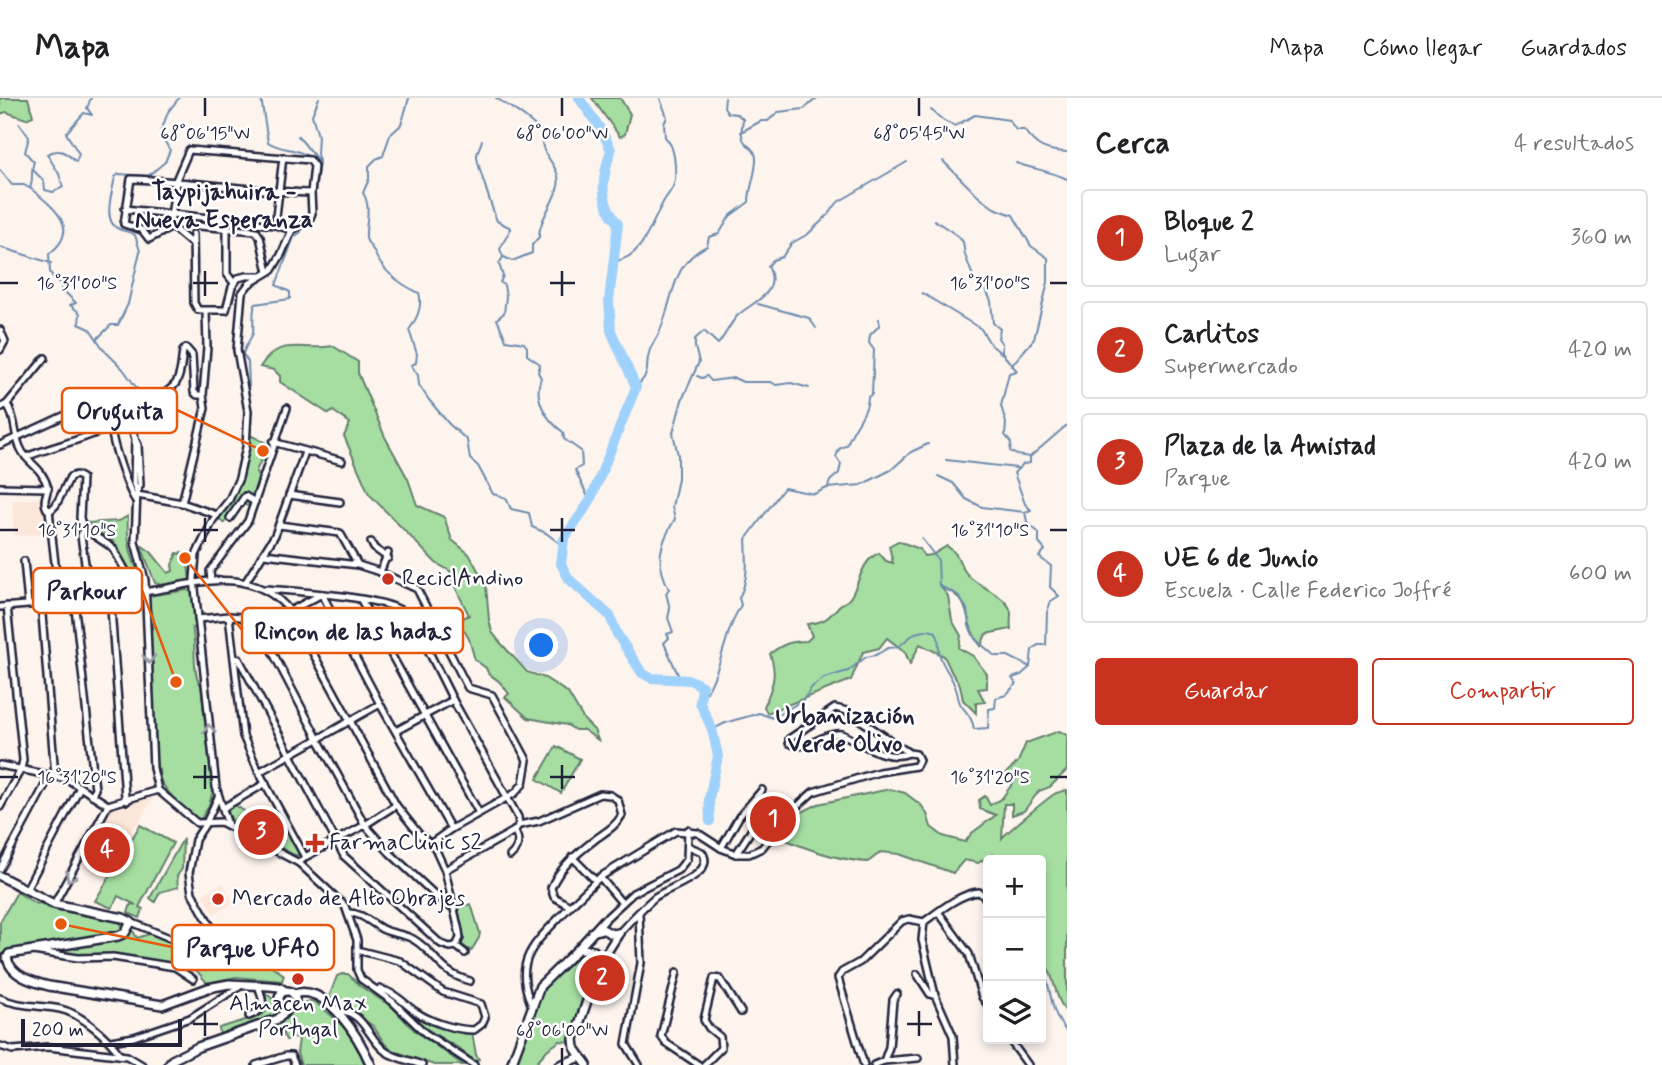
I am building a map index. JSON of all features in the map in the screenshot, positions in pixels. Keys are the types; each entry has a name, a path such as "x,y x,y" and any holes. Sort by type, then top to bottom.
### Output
{"main road":[{"path":"0,876 54,904 131,922 125,933 118,936 13,952 7,958 10,967 33,982 162,1005 208,988 245,984 279,988 293,1001"},
{"path":"604,920 610,947"},
{"path":"511,1065 543,983 604,920"},
{"path":"587,1065 575,1048 574,1039 600,964 618,933 598,929 591,934 589,943 600,964"},
{"path":"578,949 594,951 610,947"},
{"path":"262,986 285,1007 303,993 334,1010 352,1028 371,1065"},
{"path":"274,1021 285,991"},
{"path":"168,1065 198,1046 274,1021 293,1001"},
{"path":"560,1065 581,1056"}],"street":[{"path":"192,244 172,227 171,215 176,180 190,150 310,160 314,166 312,213 309,220 292,230 281,255 268,272 242,292 237,350 248,411 248,429 239,478 196,555 194,584 218,797 228,825"},
{"path":"275,225 283,157"},
{"path":"172,227 149,239 142,230 124,224 131,179 176,180 311,193"},
{"path":"125,209 275,225 292,230"},
{"path":"199,226 258,233 268,272"},
{"path":"227,228 228,274 234,284"},
{"path":"193,234 194,303 198,310 226,310 234,284 243,276 261,276"},
{"path":"182,503 205,408 203,396 207,347 206,311"},
{"path":"0,330 5,341 0,350"},
{"path":"203,396 194,392 192,355 187,348 183,351 180,376 174,386 139,409 135,417 135,542 145,580 153,768 158,790 193,822 216,821 228,825 299,863 338,899 348,913 357,940 358,975 393,1002 425,1033 474,1065"},
{"path":"0,408 7,404 45,358"},
{"path":"26,457 108,427 116,407 127,397 138,397 147,403"},
{"path":"0,445 96,401"},
{"path":"7,404 14,415 21,450 44,474 48,488 46,508 49,510 57,581"},
{"path":"211,580 210,571 248,521 273,442 287,408"},
{"path":"108,427 112,430 112,440 131,494 182,503 217,515"},
{"path":"273,442 342,461"},
{"path":"245,583 279,525 305,452"},
{"path":"49,510 56,505 70,477 79,476 83,482 81,536 90,597"},
{"path":"0,487 48,488"},
{"path":"289,495 340,502"},
{"path":"230,518 246,496 254,502"},
{"path":"279,525 340,533 358,565"},
{"path":"83,527 113,548 132,582 145,591"},
{"path":"372,542 374,548 388,555 380,572"},
{"path":"264,554 358,565 410,585 422,596 428,614 468,688 492,695 527,760 523,784 520,790 508,798 451,829 430,844"},
{"path":"24,561 28,604"},
{"path":"0,607 145,591 211,580 245,583 279,598 290,611 396,805 435,848 445,870 459,931 460,938 456,946"},
{"path":"263,589 322,594 388,605 404,612 414,622 453,700 518,817 518,844 510,856"},
{"path":"290,611 322,594"},
{"path":"322,594 451,829"},
{"path":"110,595 127,801"},
{"path":"74,599 95,789 92,794"},
{"path":"361,600 479,813"},
{"path":"0,869 53,775 41,602"},
{"path":"0,807 21,769 23,760 7,606"},
{"path":"198,619 229,616 249,621 261,630 366,825 390,853 447,906 453,906"},
{"path":"229,616 243,736 259,772 305,857"},
{"path":"261,630 282,618"},
{"path":"234,659 239,659 335,841 351,862 441,944 445,947 456,946 465,953"},
{"path":"396,731 453,700"},
{"path":"259,772 380,704"},
{"path":"533,1008 525,978 524,961 570,906 598,878 676,831 698,832 721,848 736,854 749,854 762,848 790,813 813,792 879,772 916,766 919,760 916,754 909,753 841,708 826,712 789,739 789,743 800,747 821,737 842,734 881,753 909,753"},
{"path":"0,765 53,775 80,787 108,805 158,790"},
{"path":"223,808 266,783"},
{"path":"26,890 80,787"},
{"path":"721,848 739,817 761,790"},
{"path":"445,870 516,828 539,821 600,794 610,795 618,800 622,815 617,824 572,857 551,888 557,900 570,906"},
{"path":"131,922 188,947 206,951 215,948 216,936 190,886 192,849 218,797"},
{"path":"54,904 108,805"},
{"path":"299,863 396,805"},
{"path":"736,854 754,826 772,806"},
{"path":"604,920 633,893 678,870 687,859 688,830"},
{"path":"618,933 659,894 675,888 697,874 704,866 705,857 702,852 688,846"},
{"path":"572,857 598,878 621,902"},
{"path":"864,1065 838,978 842,972 860,962 902,921 924,922 974,892 983,896"},
{"path":"348,913 355,912 387,931 411,938 423,946 442,968 453,976 470,982"},
{"path":"639,913 641,964 626,1044 639,1065"},
{"path":"939,913 969,954 983,998"},
{"path":"924,922 922,940 935,995 953,1036 954,1065"},
{"path":"31,949 40,953 78,958 113,957 175,967 193,979"},
{"path":"357,950 400,961 443,992 481,1004 485,1017 478,1028 467,1030 425,1017 392,992 376,989"},
{"path":"677,972 661,1036 666,1043 699,1065"},
{"path":"917,974 930,994 935,995"},
{"path":"704,1065 721,1048 720,1037 704,1020 714,978 720,979 741,1012"},
{"path":"111,1041 134,1037 190,1018 245,984"},
{"path":"250,1016 259,1013 262,1008 262,986"},
{"path":"884,1061 889,1047 893,1000 897,994"},
{"path":"0,998 18,1005 69,1012 111,1041 120,1055"},
{"path":"334,1010 351,1014 368,1027 384,1051 422,1065"},
{"path":"1013,1044 1028,1065"},
{"path":"0,1046 13,1050 48,1047 120,1055 142,1065"},
{"path":"713,1055 714,1065"},
{"path":"256,1065 291,1056 295,1065"},
{"path":"874,1065 884,1061 918,1058"}],"shaded area":[{"path":"54,497 56,533 14,536 12,500"},
{"path":"152,799 135,825 108,880 82,866 111,810"},
{"name":"Mercado de Alto Obrajes","path":"223,883 234,903 214,914 202,894"}],"green space":[{"path":"0,98 28,98 33,116 26,119 6,112 0,114"},
{"path":"592,98 620,98 630,114 625,134 620,137"},
{"path":"333,346 358,362 358,373 385,437 408,479 417,505 444,517 452,540 469,554 486,585 492,632 527,672 545,678 568,693 598,740 584,730 528,718 505,697 509,694 503,685 475,660 464,630 454,633 450,625 469,615 450,571 436,563 369,494 344,436 350,423 333,411 329,414 280,382 280,376 274,370 260,367 275,351 283,348"},
{"path":"246,433 270,445 266,457 262,458 256,471 258,478 249,506 238,503 224,523 218,518 237,478"},
{"path":"128,516 129,542 141,582 134,579 114,542 86,523 119,521"},
{"path":"898,541 920,549 924,556 932,555 947,546 955,553 971,578 999,596 1009,607 1011,629 986,634 981,646 971,628 964,605 952,592 941,587 948,596 952,620 961,636 959,648 973,656 987,674 987,688 978,689 985,702 976,703 976,713 963,700 960,685 944,656 920,644 910,664 905,652 887,638 879,648 863,652 851,680 767,713 764,707 774,675 770,654 787,644 807,641 812,636 807,624 826,619 848,600 864,568 873,557 879,553 886,561 893,563 889,546"},
{"path":"141,545 151,552 168,573 173,571 172,565 177,553 192,556 188,565 190,580 162,585 155,583"},
{"path":"188,590 193,594 195,666 201,685 213,791 201,819 189,813 176,801 162,782 159,769 155,767 150,631 154,620 148,608 148,596"},
{"path":"1059,731 1067,735 1067,770 1050,787 1039,791 1024,811 1012,815 1012,804 1004,804 1002,838 1051,796 1067,790 1067,1013 1062,1007 1046,965 1046,855 983,855 983,860 978,863 964,860 953,873 899,854 881,852 868,862 857,861 825,854 784,839 802,812 818,804 890,789 905,793 921,805 931,827 943,836 965,842 972,833 996,815 980,809 979,800 985,796 990,805 1002,798 1016,779 1005,774 1018,762 1026,743"},
{"path":"556,746 580,759 561,793 537,779"},
{"path":"234,804 248,814 244,817 253,824 257,822 276,835 287,829 300,855 294,855 234,823 227,812"},
{"path":"140,825 173,843 139,907 143,909 140,918 128,913 131,904 136,905 118,896 112,908 95,901"},
{"path":"183,839 182,869 177,876 178,887 160,892 155,902 150,898"},
{"path":"17,892 36,904 120,922 123,928 119,933 105,936 7,950 0,956 0,922"},
{"path":"471,904 480,933 471,951 461,944 463,933 458,908"},
{"path":"132,929 137,938 152,933 204,946 224,963 235,967 269,964 284,975 282,981 236,977 207,983 197,971 174,965 42,951 121,939"},
{"path":"585,952 593,956 595,964 569,1042 560,1041 547,1050 534,1065 515,1065 544,989 557,974"},
{"path":"348,974 360,986 392,1007 414,1030 463,1065 434,1065 394,1051 385,1044 373,1026 329,997 337,976"},
{"path":"266,993 276,1007 274,1017 220,1035 219,1028 262,1015 266,1011"},
{"path":"395,999 416,1013 472,1032 479,1059 475,1062 460,1049 425,1028"},
{"path":"310,1001 324,1009 346,1029 365,1065 301,1065 297,1053 299,1039 296,1037 286,1040 280,1028 272,1026 297,1005"}],"waterway":[{"path":"33,170 44,181 45,190 53,192 63,187 47,154 63,152 76,162 79,154 66,133 84,113 92,115 87,108 91,98"},
{"path":"98,338 111,325 118,325 128,304 140,251 135,235 119,229 110,220 115,177 119,174 148,176 165,162 170,150 160,134 168,112 179,98"},
{"path":"261,98 268,142 309,157"},
{"path":"319,98 312,115 318,136 319,161"},
{"path":"409,98 400,126 390,135 383,156 369,166 369,179 363,193 368,209 367,240 387,271 419,293 419,312 409,330 417,354 416,363 411,365 418,375 419,385 449,424 467,440 470,459 478,466 493,494 506,498 511,509 529,513 532,527 546,533 563,546"},
{"path":"496,98 536,127 559,181 541,224 539,237 532,245 532,253 512,261 504,257"},
{"path":"579,98 602,131 611,150 604,179 607,206 618,224 609,300 611,331 636,387 590,501 564,539 561,564 569,579 610,616 617,634 642,673 651,678 690,680 702,686 700,703 712,729 718,756 709,799 710,821"},
{"path":"615,261 625,258 640,246 674,183 674,157 665,137 664,124 667,117 660,98"},
{"path":"636,387 646,373 650,350 661,328 680,271 687,261 707,246 709,237 719,234 730,216 749,202 756,156 743,139 743,119 737,114 728,113 724,107 725,98"},
{"path":"741,132 761,121 768,121 778,112 804,109 817,98"},
{"path":"931,110 955,126 975,115 1009,120 1016,130 1024,130 1042,147 1067,152"},
{"path":"19,123 29,137 25,152 34,162 30,188 55,210 64,227 64,235 49,254 50,272 55,281 63,283 61,288 76,303 70,305 80,313 79,324 90,329 138,390"},
{"path":"298,136 319,162 314,200"},
{"path":"482,140 477,156 489,198 497,221 511,228 500,249 503,257 499,264 503,276 500,282 504,285 506,297 504,313 497,319 506,340 524,343 527,355 540,364 540,401 546,415 563,432 564,439 581,451 582,466 575,470 590,501"},
{"path":"943,161 980,198 994,208 1013,215 1031,246 1048,258 1048,282 1034,339 1011,366"},
{"path":"680,679 664,643 669,638 667,634 673,632 668,618 670,609 666,593 669,589 662,570 661,554 665,537 675,519 672,507 678,479 678,455 673,433 682,400 699,362 695,339 704,331 718,344 737,316 769,290 771,276 768,266 773,260 782,257 792,243 808,234 838,202 907,162"},
{"path":"1016,163 1067,179"},
{"path":"0,170 12,185 29,188"},
{"path":"310,227 313,224 313,216"},
{"path":"712,729 759,713 773,718 803,700 812,687 824,678 848,671 866,657 898,647 915,633 929,630 936,632 941,659 974,729 988,728 989,709 995,708 996,698 1006,695 1016,684 1012,678 1021,675 1030,667 1032,650 1038,645 1046,645 1047,612 1051,601 1059,596 1050,587 1051,566 1039,557 1045,550 1039,543 1039,533 1027,522 1025,512 1031,510 1025,504 1014,473 1023,464 1030,463 1030,457 1010,451 1011,443 1005,435 1006,423 1001,406 1009,373 1017,371 1002,353 1002,344 998,338 1000,329 993,323 991,301 984,286 974,279 963,242 934,220"},
{"path":"249,386 248,362 243,354 253,333 255,304 290,299 290,292 276,285 294,237 301,232"},
{"path":"0,247 51,263"},
{"path":"922,293 981,329 991,345 1001,353"},
{"path":"758,304 809,318 816,328"},
{"path":"828,487 830,481 839,473 841,464 836,457 839,449 847,445 868,397 872,394 874,350 869,343 870,335 879,326 879,319"},
{"path":"697,376 707,376 711,381 734,378 743,382 771,382 776,385 791,383 809,388"},
{"path":"1031,456 1067,425"},
{"path":"702,694 707,692 717,671 741,605 739,598 747,569 746,539 784,488 814,494 827,488 861,485 891,470 911,452 928,444"},
{"path":"946,460 1017,468"},
{"path":"938,476 953,483 966,499 982,507 1024,512"},
{"path":"922,539 938,560 939,586 958,595 967,609 969,626 975,639 995,656 1008,656 1030,667"},
{"path":"1046,977 1057,1016 1067,1032"}],"place":[{"name":"Oruguita","path":"263,451"},
{"name":"Rincon de las hadas","path":"185,558"},
{"name":"ReciclAndino","path":"388,579"},
{"name":"Parkour","path":"176,682"},
{"name":"Bloque 2","path":"773,819"},
{"name":"Plaza de la Amistad","path":"261,832"},
{"name":"FarmaClinic s2","path":"315,843"},
{"name":"UE 6 de Junio","path":"107,850"},
{"name":"Mercado de Alto Obrajes","path":"218,899"},
{"name":"Parque UFAO","path":"61,924"},
{"name":"Carlitos","path":"602,978"},
{"name":"Almacen Max Portugal","path":"298,979"}],"district":[{"name":"Taypijahuira - Nueva Esperanza","path":"224,206"},
{"name":"Urbanización Verde Olivo","path":"845,730"}]}
